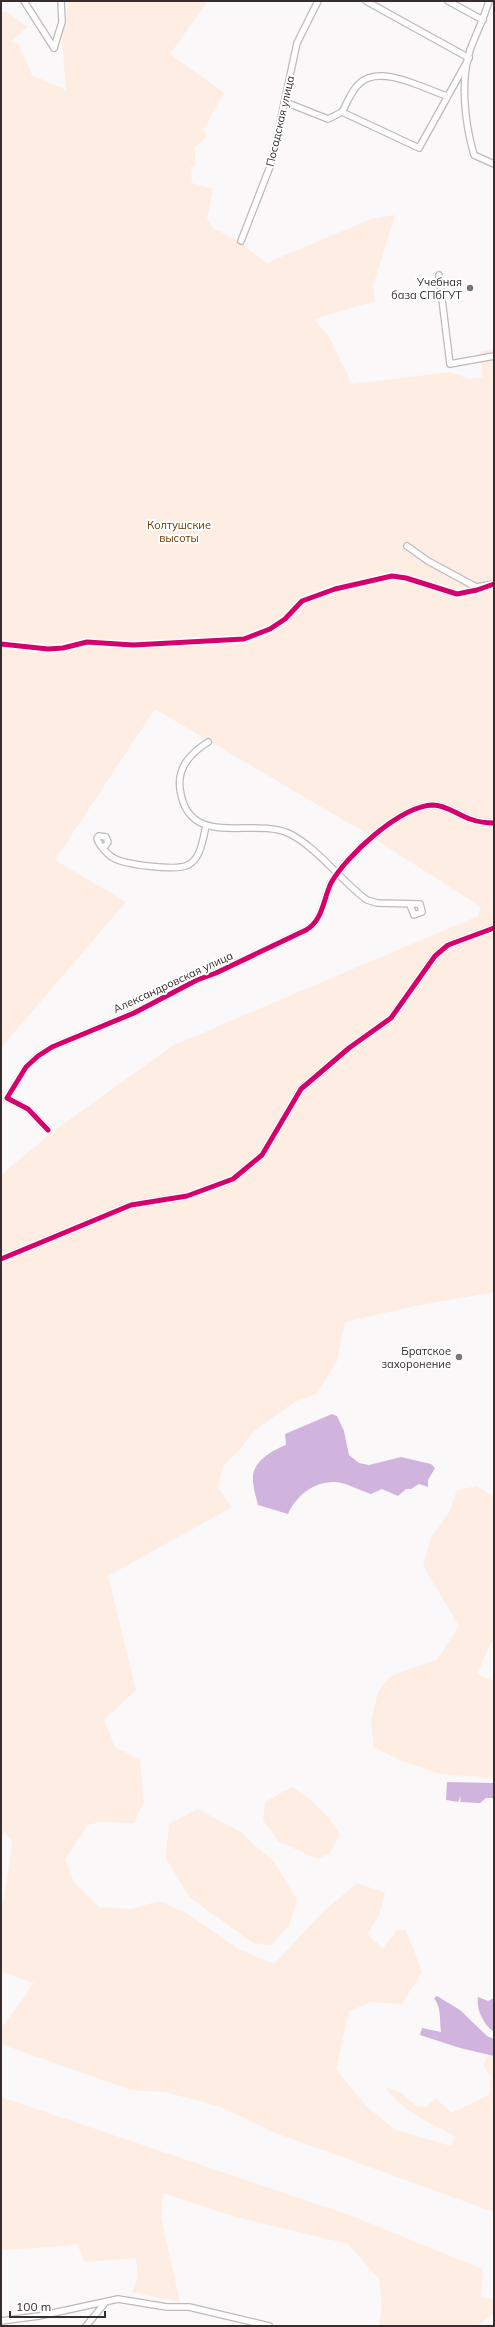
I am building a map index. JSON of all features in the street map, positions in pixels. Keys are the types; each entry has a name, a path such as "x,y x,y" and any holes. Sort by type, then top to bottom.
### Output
{"street":[{"path":"24,1 54,48 62,22 61,1"},
{"name":"Посадская улица","path":"241,241 271,164 297,43 318,1"},
{"path":"366,1 469,58"},
{"path":"448,1 483,20"},
{"path":"342,112 419,148 469,58 490,1"},
{"path":"469,58 465,78 468,136 474,155 494,164"},
{"path":"285,102 328,119 342,112 359,83 370,76 395,77 448,96"},
{"path":"439,275 450,364 494,356"},
{"path":"407,546 428,561 476,587 494,584"},
{"path":"208,742 191,753 183,768 179,786 181,798 186,810 206,826 266,829 288,833 302,841 336,874 367,900 377,903 410,905"},
{"name":"Александровская улица","path":"48,1130 28,1109 7,1098 26,1067 38,1056 52,1047 134,1013 197,980 216,973 315,925 336,874 372,838 398,819 417,809 433,805 470,820 494,823"},
{"path":"104,848 112,857 125,863 178,868 188,866 197,856 206,826"},
{"path":"1,1259 131,1205 187,1196 233,1179 262,1155 301,1089 349,1048 391,1018 435,956 448,946 494,928"},
{"path":"1,2321 40,2316 86,2304 105,2303 118,2299 167,2308 188,2307 268,2326"},
{"path":"86,2326 105,2303"}],"green space":[{"name":"Колтушские высоты","path":"69,1 208,1 170,54 224,93 203,130 207,137 195,147 195,166 190,167 192,183 213,189 207,219 213,228 236,240 267,263 371,219 395,215 373,286 375,301 314,319 329,337 352,384 450,372 469,379 483,377 480,352 494,349 494,1292 415,1306 345,1322 337,1361 316,1394 294,1402 253,1432 240,1450 223,1465 218,1488 232,1507 108,1576 136,1690 104,1720 115,1747 140,1760 144,1802 134,1823 100,1822 88,1825 65,1859 74,1882 99,1907 131,1909 159,1901 188,1914 238,1949 274,1964 325,1910 357,1883 385,1893 379,1915 367,1934 383,1948 397,1930 406,1930 422,1972 402,2004 371,2002 349,2011 336,2069 367,2107 396,2130 451,2146 456,2137 409,2111 393,2097 386,2088 400,2092 416,2106 426,2107 436,2098 451,2113 489,2095 491,2077 483,2066 489,2055 494,2057 494,2212 273,2132 221,2107 165,2092 131,2090 1,2044 1,2025 4,2025 34,1983 1,1972 1,1913 12,1841 4,1831 1,1839 1,1175 51,1133 174,1045 478,916 481,907 364,832 155,709 55,860 126,902 1,1048 1,14 6,11 27,27 11,42 19,45 32,75 66,90 62,39"},
{"path":"477,1486 494,1497 494,1642 490,1644 477,1674 494,1681 494,1778 440,1774 399,1760 374,1747 371,1722 378,1692 391,1676 438,1659 459,1626 423,1565 431,1538 449,1513 457,1490"},
{"path":"292,1787 319,1808 330,1820 340,1835 329,1853 318,1859 279,1842 263,1820 265,1802"},
{"path":"198,1809 239,1831 275,1863 297,1900 289,1926 271,1945 253,1943 188,1896 166,1858 169,1824"},
{"path":"1,2097 349,2215 483,2269 481,2297 494,2300 494,2313 477,2326 379,2326 382,2307 379,2279 348,2244 236,2217 163,2193 161,2218 180,2302 132,2292 138,2278 136,2258 85,2262 77,2244 1,2250"}],"shaded area":[{"path":"332,1414 337,1416 344,1431 349,1455 359,1463 369,1465 401,1457 431,1464 435,1468 428,1480 428,1487 419,1484 411,1489 406,1489 398,1496 382,1489 371,1494 344,1483 327,1482 307,1491 291,1507 288,1514 258,1505 254,1489 253,1474 259,1462 275,1450 286,1445 285,1434"},
{"path":"447,1782 494,1783 494,1798 486,1798 480,1803 460,1802 461,1796 458,1802 446,1800"},
{"path":"437,1996 460,2010 487,2036 494,2039 494,2056 460,2048 420,2035 422,2028 441,2032 439,2010 437,2002 434,1998"},
{"path":"478,1997 488,2001 494,1998 494,2032 490,2029 482,2017 478,2007"}],"cycle path":[{"path":"1,644 48,649 63,648 87,642 133,645 244,639 270,629 285,619 302,601 335,589 392,576 406,578 457,594 477,590 494,584"},
{"path":"48,1130 28,1109 7,1098 26,1067 38,1056 52,1047 134,1013 197,980 216,973 306,930 316,921 322,909 328,889 338,872 375,834 405,814 420,808 438,805 473,820 494,823"},
{"path":"1,1259 131,1205 187,1196 233,1179 262,1155 301,1089 349,1048 391,1018 435,956 448,945 494,928"}],"place":[{"name":"Учебная база СПбГУТ","path":"470,288"},
{"name":"Братское захоронение","path":"459,1357"}]}
